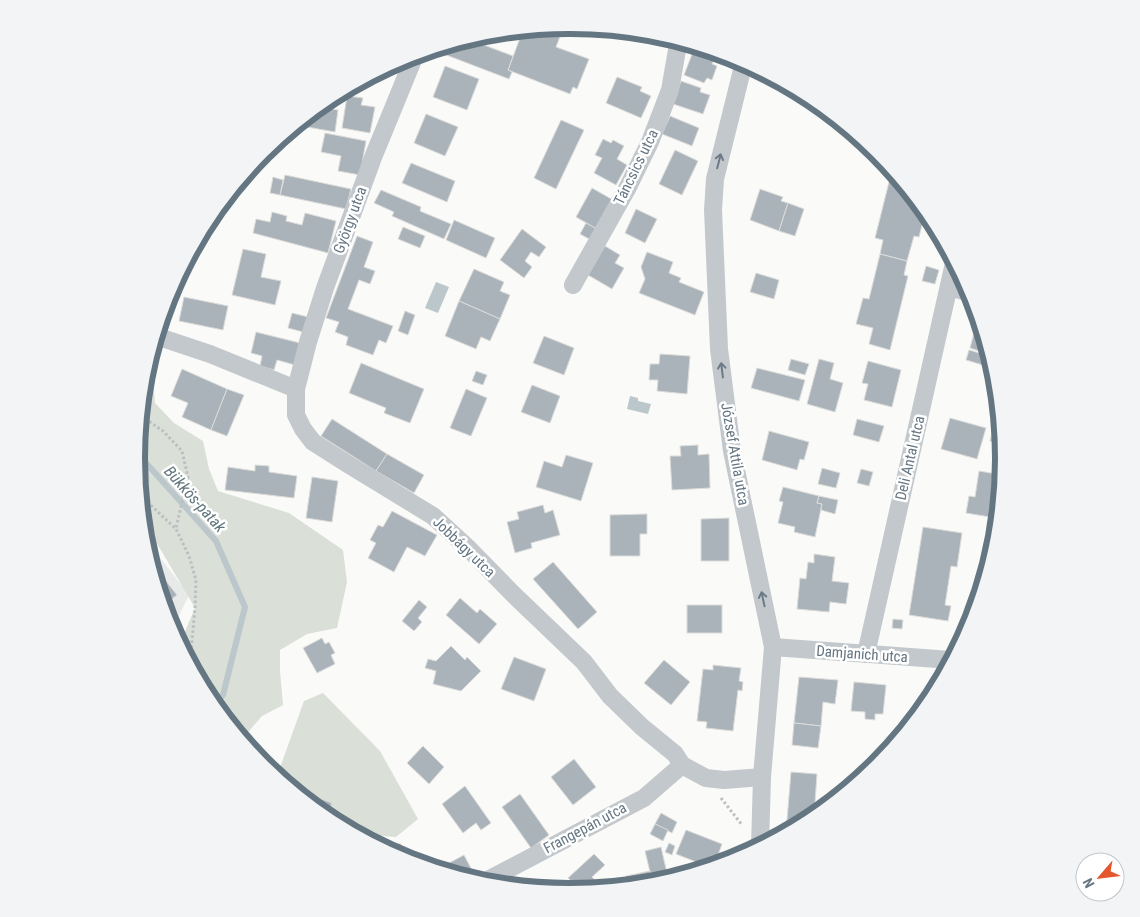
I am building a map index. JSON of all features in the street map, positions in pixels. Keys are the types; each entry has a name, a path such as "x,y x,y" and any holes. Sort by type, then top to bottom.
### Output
{"street":[{"name":"Táncsics utca","path":"572,285 628,187 650,142 670,90 678,48"},
{"name":"György utca","path":"296,389 325,288 374,155 411,64"},
{"name":"József Attila utca","path":"742,70 715,179 713,210 719,349 732,451 773,647 762,777 760,838"},
{"name":"Deli Antal utca","path":"866,654 952,273"},
{"path":"949,287 959,290"},
{"path":"163,338 210,354 296,389"},
{"name":"Jobbágy utca","path":"296,389 296,415 303,429 313,442 433,516 584,662 610,696 642,727 675,754 682,765 706,778 724,780 762,777"},
{"name":"Damjanich utca","path":"773,647 944,660"},
{"name":"Frangepán utca","path":"495,876 644,798 682,765"}],"path":[{"path":"147,420 163,431 182,451 188,477 176,528"},
{"path":"148,502 176,528 189,556 196,580 191,651"},
{"path":"706,778 747,832"}],"shaded area":[{"path":"436,282 449,287 438,313 425,308"},
{"path":"153,378 155,403 174,423 203,441 209,469 218,491 289,513 343,550 347,582 337,628 307,634 280,650 283,705 262,716 247,734 202,671 184,634 195,608 152,535 146,486 145,458 146,431"},
{"path":"630,396 638,398 638,401 651,404 648,414 627,409"},
{"path":"156,552 189,595 177,619"},
{"path":"323,693 380,751 418,819 396,837 375,835 334,812 280,768 304,701"}],"building":[{"path":"561,34 556,47 589,59 577,89 573,87 570,94 508,70 521,37"},
{"path":"480,44 513,56 508,70 512,72 509,79 442,53"},
{"path":"693,52 715,59 712,64 717,66 712,80 707,78 704,83 684,75"},
{"path":"445,66 479,79 467,110 433,97"},
{"path":"617,77 642,87 640,91 651,96 641,118 606,103"},
{"path":"681,81 701,88 700,92 710,95 703,114 673,104"},
{"path":"347,98 363,98 361,105 375,107 370,133 342,128"},
{"path":"329,109 338,110 335,132 305,127"},
{"path":"426,114 458,127 445,156 414,143"},
{"path":"670,116 699,128 692,146 662,134"},
{"path":"561,120 584,130 556,189 534,178"},
{"path":"325,133 366,141 360,175 338,171 341,156 321,152"},
{"path":"603,139 611,143 613,140 624,146 617,159 627,165 616,185 594,173 602,158 595,155"},
{"path":"675,150 698,161 682,195 659,184"},
{"path":"411,163 455,181 447,202 402,183"},
{"path":"285,175 351,189 346,209 280,195"},
{"path":"273,177 283,180 280,195 270,193"},
{"path":"890,179 923,222 919,237 914,236 907,261 880,254 883,240 875,238"},
{"path":"592,188 613,200 597,229 576,217"},
{"path":"760,189 783,197 781,201 788,203 779,231 750,220"},
{"path":"381,190 421,207 420,211 451,224 444,239 392,216 394,212 374,203"},
{"path":"788,203 804,209 795,236 779,231"},
{"path":"636,209 657,219 645,243 625,233"},
{"path":"272,212 287,216 286,221 302,225 305,213 336,221 328,253 253,233 256,219 270,222"},
{"path":"454,220 495,238 486,258 446,240"},
{"path":"586,223 597,229 591,240 580,234"},
{"path":"403,227 425,236 420,248 398,239"},
{"path":"522,229 546,247 539,257 531,252 525,261 532,267 524,278 500,260"},
{"path":"357,236 373,242 364,267 375,271 370,284 359,280 348,309 393,326 386,343 379,340 373,355 346,345 348,337 335,332 339,322 326,318"},
{"path":"605,246 620,255 615,263 624,268 612,289 588,275"},
{"path":"243,249 266,254 261,277 281,281 275,305 232,295"},
{"path":"647,252 673,262 669,273 681,278 679,282 704,292 695,315 639,293 645,279 641,267"},
{"path":"880,254 907,261 904,275 908,276 890,350 869,344 873,328 856,324 863,298 869,299"},
{"path":"926,266 939,270 935,284 922,281"},
{"path":"474,269 504,282 500,291 510,295 500,319 459,301"},
{"path":"756,273 779,280 774,299 750,292"},
{"path":"184,297 228,306 223,330 179,321"},
{"path":"459,301 500,319 490,341 481,337 476,349 445,336"},
{"path":"405,311 415,315 408,335 398,331"},
{"path":"292,313 308,317 303,332 288,328"},
{"path":"975,331 981,352 970,348"},
{"path":"256,332 300,343 295,365 277,360 274,370 260,366 262,356 251,353"},
{"path":"544,336 574,348 564,375 533,363"},
{"path":"969,350 981,353 984,365 966,360"},
{"path":"660,354 690,356 687,394 657,391 658,380 649,380 650,364 659,364"},
{"path":"791,359 809,364 805,375 788,370"},
{"path":"819,359 834,363 830,379 843,383 835,412 807,404"},
{"path":"868,361 901,370 892,407 864,400 868,384 862,383"},
{"path":"361,363 424,389 410,423 384,413 386,408 349,393"},
{"path":"757,368 805,380 799,401 751,388"},
{"path":"182,369 227,389 211,430 182,417 188,403 171,396"},
{"path":"476,371 487,375 483,385 472,381"},
{"path":"532,385 560,396 550,423 521,412"},
{"path":"227,389 244,395 227,436 211,430"},
{"path":"466,389 487,398 471,436 450,428"},
{"path":"950,418 986,428 977,459 941,449"},
{"path":"332,419 387,454 376,471 321,436"},
{"path":"857,419 884,426 879,442 853,435"},
{"path":"993,429 994,429 994,442 990,441"},
{"path":"769,431 809,442 804,460 800,459 797,470 762,460"},
{"path":"698,445 698,455 709,454 710,488 672,490 670,456 681,456 680,446"},
{"path":"387,454 424,475 414,493 376,471"},
{"path":"566,455 593,463 581,501 536,487 544,461 562,467"},
{"path":"255,465 269,466 269,472 297,476 294,498 225,490 228,467 255,471"},
{"path":"822,468 840,473 836,488 818,484"},
{"path":"861,469 873,472 869,486 857,483"},
{"path":"979,471 994,474 991,517 966,513 969,496 975,497"},
{"path":"312,477 338,481 332,522 306,518"},
{"path":"783,487 819,496 817,503 822,504 815,537 794,532 795,527 778,523 783,502 779,501"},
{"path":"819,496 838,500 835,514 821,510 822,504 817,503"},
{"path":"543,505 545,513 553,510 560,535 531,543 532,548 515,553 507,522 519,519 517,512"},
{"path":"392,511 437,535 425,556 407,547 394,572 368,558 376,543 370,540 378,525 383,527"},
{"path":"647,514 647,534 640,534 640,556 610,556 610,515"},
{"path":"729,518 729,561 701,561 701,519"},
{"path":"923,527 962,533 957,567 951,566 945,605 951,606 948,621 909,615"},
{"path":"814,554 835,557 832,581 849,583 846,604 830,602 829,612 797,609 800,578 806,579 808,562 814,563"},
{"path":"553,562 597,612 578,629 533,579"},
{"path":"163,577 177,595 170,600"},
{"path":"460,598 477,613 480,609 497,624 479,644 446,615"},
{"path":"419,600 427,607 418,618 422,622 414,631 402,621"},
{"path":"687,605 722,605 722,633 687,633"},
{"path":"893,619 903,620 902,629 892,628"},
{"path":"322,638 325,644 329,642 335,653 331,655 335,664 317,673 303,648"},
{"path":"451,646 465,660 467,657 481,671 461,691 433,684 436,671 425,668 428,659 436,661"},
{"path":"514,657 546,669 534,701 501,689"},
{"path":"664,660 690,682 671,705 644,683"},
{"path":"713,665 741,668 739,681 743,682 742,691 738,690 733,731 706,728 707,722 697,721 703,669 713,670"},
{"path":"799,677 838,680 835,704 823,702 821,726 794,723"},
{"path":"854,682 886,685 883,714 875,714 875,720 865,719 865,712 851,711"},
{"path":"794,723 821,726 818,748 792,745"},
{"path":"423,746 444,767 429,784 407,763"},
{"path":"574,759 596,787 573,805 551,777"},
{"path":"791,772 817,774 815,806 787,823"},
{"path":"465,786 491,823 481,830 476,823 463,833 442,804"},
{"path":"520,794 549,835 531,848 502,807"},
{"path":"319,798 332,803 330,809 318,800"},
{"path":"661,813 677,822 672,833 655,824"},
{"path":"655,824 668,830 663,841 650,834"},
{"path":"686,830 722,844 717,857 699,863 676,854"},
{"path":"391,843 401,844 401,848"},
{"path":"669,843 675,846 672,855 665,852"},
{"path":"661,847 667,872 651,875 645,851"},
{"path":"594,854 605,865 592,877 597,882 573,883 568,878"},
{"path":"464,855 473,872 460,869 446,865"},
{"path":"650,871 651,875 627,880 626,876"}],"waterway":[{"name":"Bükkös-patak","path":"145,462 216,541 245,607 223,695 220,698"}]}
